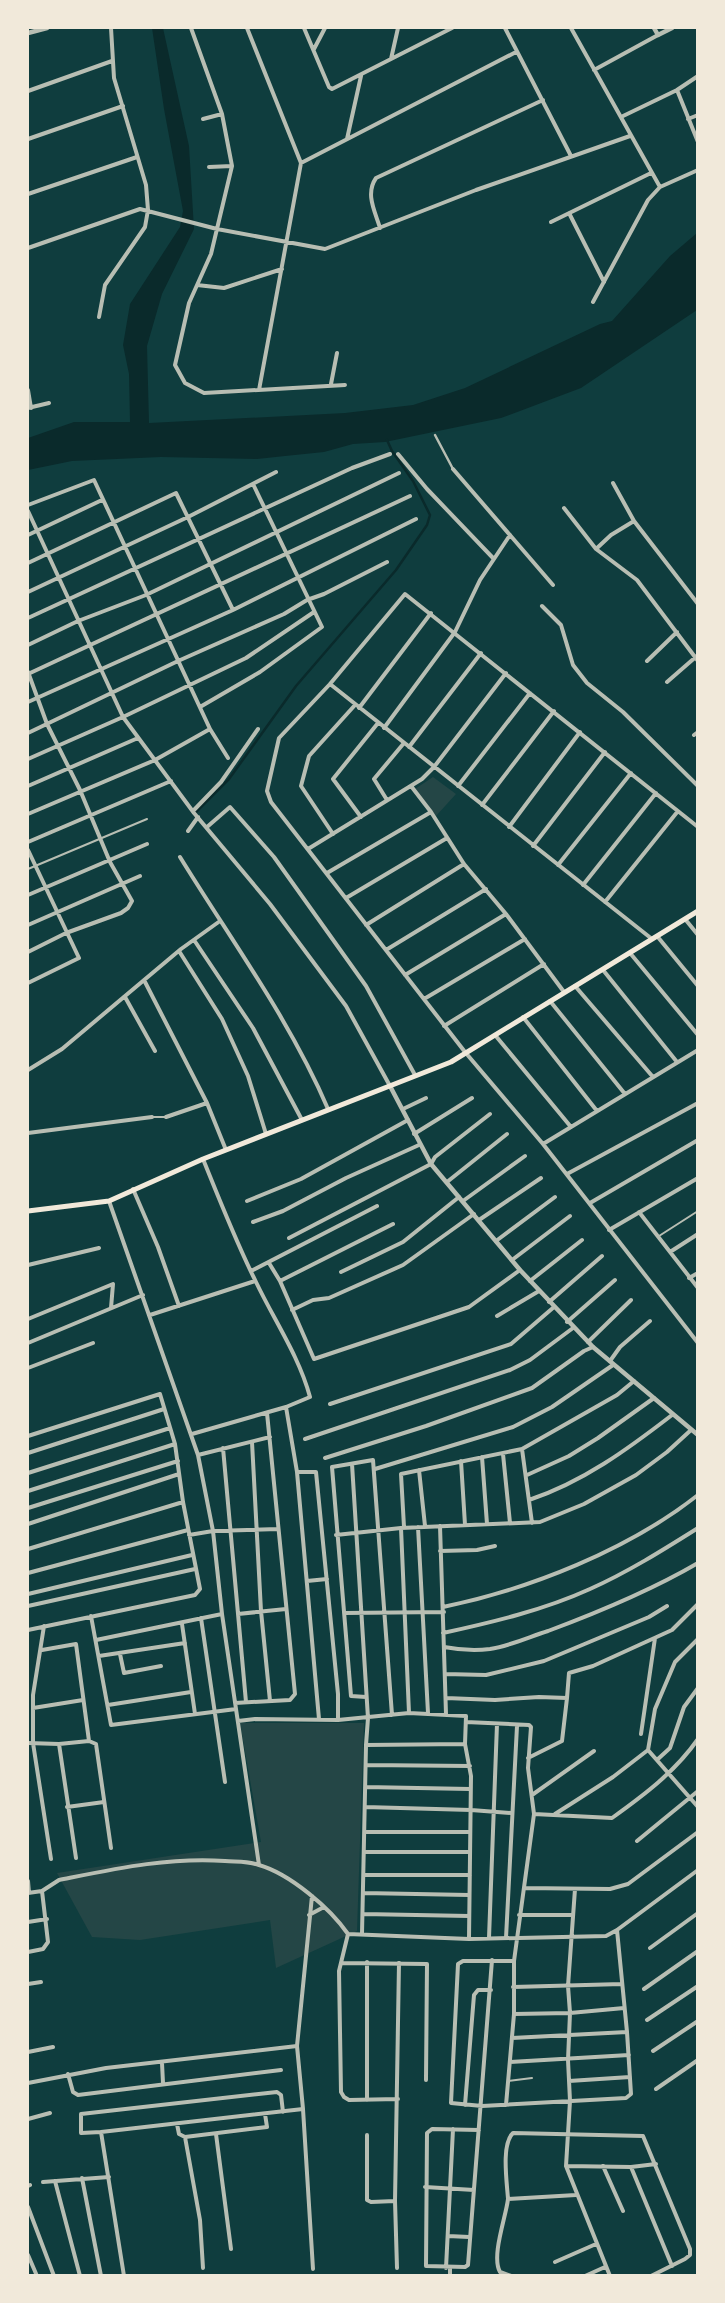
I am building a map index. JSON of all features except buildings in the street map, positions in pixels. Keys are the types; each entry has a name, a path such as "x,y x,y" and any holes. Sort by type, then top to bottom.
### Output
{"main road":[{"path":"28,1211 109,1201 203,1159 451,1062 698,910"}],"street":[{"path":"28,33 47,28"},
{"path":"99,317 106,285 145,227 148,210 146,185 114,78 111,28"},
{"path":"191,28 222,114 232,166 211,254 188,303 175,364 179,375 191,388 204,393 331,384 345,385"},
{"path":"248,28 300,163 259,390"},
{"path":"304,28 329,87 332,89 361,76 452,28"},
{"path":"314,49 325,28"},
{"path":"392,59 398,28"},
{"path":"505,28 571,156"},
{"path":"572,28 630,136 660,186"},
{"path":"654,28 658,35"},
{"path":"594,70 672,28"},
{"path":"300,163 516,52"},
{"path":"28,91 112,61"},
{"path":"348,139 361,76"},
{"path":"621,117 676,90 698,76"},
{"path":"676,90 698,142"},
{"path":"380,228 370,195 371,185 376,178 543,100"},
{"path":"28,139 123,106"},
{"path":"203,119 222,114"},
{"path":"688,119 698,115"},
{"path":"28,248 140,209 154,211 217,229 324,249 476,190 630,136"},
{"path":"28,194 138,157"},
{"path":"208,167 232,166"},
{"path":"592,302 648,200 660,186 698,170"},
{"path":"551,222 651,173"},
{"path":"569,213 604,282"},
{"path":"197,285 224,288 282,269"},
{"path":"331,384 336,353"},
{"path":"28,390 29,408 49,403"},
{"path":"436,435 453,469 553,586"},
{"path":"28,618 352,468 390,454"},
{"path":"398,454 427,489 493,558"},
{"path":"28,592 124,545 188,517 276,472"},
{"path":"28,645 78,621 146,595 399,473"},
{"path":"28,505 92,480 95,482 134,570 210,729 228,758"},
{"path":"613,483 634,521 698,604"},
{"path":"200,707 260,672 321,629 253,484"},
{"path":"28,563 48,555 174,492 233,610"},
{"path":"28,952 66,933 121,913 128,908 132,901 120,883 101,838 89,816 70,767 47,724 28,673 410,496"},
{"path":"28,535 102,500"},
{"path":"564,508 596,549 637,580 697,658 666,682"},
{"path":"28,511 123,717 193,811 270,904 346,1006 403,1109 419,1145 431,1164 520,1270 572,1328 672,1415 698,1435"},
{"path":"28,702 233,610 416,519"},
{"path":"596,549 612,535 634,521"},
{"path":"384,728 455,632 468,601 493,558 510,535"},
{"path":"28,733 178,661 284,614 307,600 324,594 387,562"},
{"path":"698,827 408,594 403,594 330,684 279,738 267,792 271,802 444,1026 543,1144 698,1343"},
{"path":"542,606 561,625 573,665 587,684 630,719 698,786"},
{"path":"28,759 123,717 246,658 314,612"},
{"path":"333,834 301,786 309,756 357,706 431,613"},
{"path":"647,661 677,632"},
{"path":"408,747 481,653"},
{"path":"308,849 411,786 434,767 506,673"},
{"path":"330,684 533,846 654,938 698,986"},
{"path":"458,786 530,692"},
{"path":"482,805 554,711"},
{"path":"361,817 333,779 378,723"},
{"path":"28,814 80,790 155,760 210,729"},
{"path":"193,811 221,782 258,729"},
{"path":"509,827 580,732"},
{"path":"28,786 138,738"},
{"path":"387,800 374,778 404,743"},
{"path":"533,846 605,752"},
{"path":"558,865 630,773"},
{"path":"28,842 171,781"},
{"path":"411,786 431,812 464,864 506,914 564,992"},
{"path":"583,885 656,793"},
{"path":"207,827 230,807 274,857 366,986 415,1075"},
{"path":"605,902 678,811"},
{"path":"327,873 431,812"},
{"path":"188,831 199,818"},
{"path":"346,898 447,838"},
{"path":"28,895 110,862 147,844"},
{"path":"28,850 78,958 28,983"},
{"path":"180,857 284,1025 308,1066 328,1109"},
{"path":"366,924 464,864"},
{"path":"28,925 120,883 140,876"},
{"path":"386,950 486,889"},
{"path":"405,974 506,914"},
{"path":"685,919 698,935"},
{"path":"28,1070 62,1049 179,951 220,921"},
{"path":"424,999 525,939"},
{"path":"194,940 253,1028 302,1120"},
{"path":"179,951 222,1019 248,1076 266,1134"},
{"path":"630,953 698,1034"},
{"path":"444,1026 544,964"},
{"path":"603,970 678,1062"},
{"path":"144,980 207,1103 226,1150"},
{"path":"575,986 653,1077"},
{"path":"125,997 155,1051"},
{"path":"550,1001 625,1094"},
{"path":"523,1017 597,1111"},
{"path":"495,1035 571,1127"},
{"path":"543,1144 698,1050"},
{"path":"403,1109 426,1098"},
{"path":"414,1134 472,1098"},
{"path":"166,1117 207,1103"},
{"path":"567,1174 698,1103"},
{"path":"289,1238 431,1164 434,1157 490,1114"},
{"path":"28,1133 152,1117"},
{"path":"248,1202 301,1179 408,1120"},
{"path":"446,1182 507,1134"},
{"path":"590,1203 698,1140"},
{"path":"254,1222 283,1211 346,1178 419,1145"},
{"path":"341,1272 403,1242 461,1199 525,1156"},
{"path":"192,1434 267,1413 308,1399 309,1394 286,1339 255,1282 203,1159"},
{"path":"479,1220 541,1178"},
{"path":"609,1230 698,1178"},
{"path":"133,1189 158,1247 179,1306"},
{"path":"496,1241 555,1197"},
{"path":"109,1201 198,1455 213,1531 234,1703 259,1865"},
{"path":"251,1271 377,1206"},
{"path":"639,1212 698,1288"},
{"path":"292,1310 313,1300 329,1298 403,1265 474,1214"},
{"path":"512,1260 570,1216"},
{"path":"280,1281 393,1224"},
{"path":"670,1252 698,1234"},
{"path":"530,1281 582,1240"},
{"path":"28,1265 99,1248"},
{"path":"549,1302 602,1256"},
{"path":"269,1263 280,1281 314,1359 469,1306 520,1270"},
{"path":"689,1278 698,1273"},
{"path":"567,1322 615,1280"},
{"path":"150,1315 255,1282"},
{"path":"28,1319 113,1284 111,1308"},
{"path":"498,1316 539,1291"},
{"path":"28,1343 143,1295"},
{"path":"588,1342 631,1300"},
{"path":"330,1404 511,1344 554,1307"},
{"path":"375,1470 513,1427 552,1407 612,1363 620,1347 650,1321"},
{"path":"305,1439 510,1370 530,1360 572,1328"},
{"path":"28,1368 93,1343"},
{"path":"325,1458 426,1426 532,1388 584,1351 593,1347"},
{"path":"409,1713 400,1475 522,1449 616,1394 634,1381"},
{"path":"28,1436 160,1394 175,1444 188,1533 200,1589 195,1595 28,1630"},
{"path":"527,1475 568,1456 598,1438 654,1398"},
{"path":"286,1406 297,1472 319,1719"},
{"path":"28,1453 164,1409"},
{"path":"234,1703 293,1699 295,1694 267,1413"},
{"path":"529,1500 549,1494 596,1470 672,1415"},
{"path":"28,1473 170,1428"},
{"path":"336,1536 403,1527 540,1522 584,1504 636,1475 667,1452 691,1430"},
{"path":"198,1455 270,1437"},
{"path":"252,1442 261,1611 270,1701"},
{"path":"28,1491 175,1444"},
{"path":"223,1448 246,1702"},
{"path":"522,1449 532,1523"},
{"path":"503,1454 510,1523"},
{"path":"482,1457 487,1524"},
{"path":"366,1697 351,1696 336,1536 332,1467 372,1460 375,1470 392,1715"},
{"path":"28,1508 178,1461"},
{"path":"461,1461 466,1525"},
{"path":"352,1464 358,1534 368,1718 362,1934"},
{"path":"419,1470 425,1526"},
{"path":"297,1472 316,1472 338,1694 338,1720"},
{"path":"28,1524 179,1474"},
{"path":"443,1607 483,1599 514,1589 600,1553 668,1518 698,1494"},
{"path":"28,1549 183,1502"},
{"path":"418,1526 428,1713"},
{"path":"440,1526 446,1714"},
{"path":"443,1633 536,1610 589,1589 639,1564 698,1528"},
{"path":"28,1573 188,1533 278,1529"},
{"path":"440,1551 477,1550 495,1546"},
{"path":"28,1594 192,1555"},
{"path":"444,1647 464,1651 490,1649 519,1642 624,1600 669,1580 698,1563"},
{"path":"28,1606 195,1569"},
{"path":"307,1581 327,1579"},
{"path":"528,1758 562,1741 569,1673 593,1666 672,1630 698,1604"},
{"path":"445,1674 486,1675 544,1660 648,1617 667,1606"},
{"path":"238,1614 286,1609"},
{"path":"344,1613 424,1614 444,1612"},
{"path":"96,1640 182,1624 222,1614"},
{"path":"91,1616 110,1724 236,1709"},
{"path":"201,1618 225,1782"},
{"path":"182,1624 195,1714"},
{"path":"44,1626 42,1650 33,1695 33,1743 51,1859"},
{"path":"641,1734 655,1638"},
{"path":"555,1814 613,1777 648,1750 656,1709 675,1662 698,1639"},
{"path":"42,1650 76,1644 90,1741"},
{"path":"99,1656 185,1644"},
{"path":"120,1654 124,1673 161,1666"},
{"path":"658,1759 670,1748 684,1707 698,1688"},
{"path":"108,1705 191,1692"},
{"path":"446,1698 495,1700 539,1697 567,1698"},
{"path":"33,1708 83,1700"},
{"path":"238,1721 338,1720 409,1713 464,1715 466,1722 465,1744 470,1766 469,1939"},
{"path":"466,1722 531,1727 528,1758 534,1814 514,1961 514,2014 506,2105"},
{"path":"489,1938 492,1812 497,1724"},
{"path":"506,1938 517,1726"},
{"path":"534,1814 612,1818 670,1773 687,1756 698,1739"},
{"path":"28,1743 59,1744 90,1741 96,1744 111,1848"},
{"path":"59,1744 76,1858"},
{"path":"366,1745 465,1744"},
{"path":"648,1750 658,1759 698,1807"},
{"path":"532,1795 594,1751"},
{"path":"366,1765 470,1766"},
{"path":"366,1787 470,1789"},
{"path":"637,1841 698,1791"},
{"path":"67,1807 104,1802"},
{"path":"365,1808 470,1810 511,1814"},
{"path":"365,1832 470,1832"},
{"path":"524,1888 610,1889 628,1884 698,1832"},
{"path":"364,1852 470,1852"},
{"path":"28,1881 28,1893 42,1891 58,1880 175,1859 204,1859 259,1865 312,1896 340,1922 348,1934 339,1971 341,2092 349,2100 398,2099"},
{"path":"348,1934 469,1939 606,1936 617,1930 698,1870"},
{"path":"364,1875 470,1876"},
{"path":"575,1889 568,1986 570,2013 568,2060 570,2101 566,2166 610,2276"},
{"path":"28,1952 47,1946 47,1919 42,1891"},
{"path":"363,1893 469,1895"},
{"path":"312,1896 297,2046 313,2269"},
{"path":"309,1915 324,1907"},
{"path":"650,1948 698,1913"},
{"path":"362,1914 469,1916"},
{"path":"519,1915 573,1914"},
{"path":"28,1922 47,1919"},
{"path":"514,1961 492,1960 458,1963 451,2103 482,2106 630,2096 629,2055 617,1930"},
{"path":"644,1989 698,1951"},
{"path":"480,2130 428,2130 425,2188 425,2265 429,2267 448,2268 468,2265 469,2237 480,2130 482,2106 492,1960"},
{"path":"367,1962 367,2100"},
{"path":"341,1963 424,1963 428,1966 426,2080"},
{"path":"397,2268 395,2201 399,1963"},
{"path":"28,1984 41,1982"},
{"path":"513,1987 622,1984"},
{"path":"647,2020 698,1986"},
{"path":"465,2105 475,1992 491,1990"},
{"path":"514,2014 570,2013 624,2008"},
{"path":"653,2051 698,2021"},
{"path":"512,2038 627,2032"},
{"path":"28,2083 106,2068 297,2046"},
{"path":"28,2052 53,2047"},
{"path":"510,2062 629,2055"},
{"path":"656,2089 698,2060"},
{"path":"162,2063 163,2083"},
{"path":"68,2074 75,2094 281,2070"},
{"path":"569,2081 630,2077"},
{"path":"283,2112 281,2095 278,2092 81,2114 81,2133 177,2124 283,2112 303,2109"},
{"path":"28,2119 50,2113"},
{"path":"177,2124 179,2134 186,2137 216,2134 267,2127 265,2114"},
{"path":"450,2276 448,2268 448,2236 453,2129"},
{"path":"102,2132 124,2276"},
{"path":"511,2276 500,2272 497,2265 508,2199 506,2148 510,2135 517,2132 643,2136 690,2249 690,2254 685,2259 651,2276"},
{"path":"216,2134 231,2249"},
{"path":"367,2134 368,2200 372,2202 395,2201"},
{"path":"186,2137 200,2220 203,2268"},
{"path":"566,2166 631,2167 656,2164"},
{"path":"603,2166 623,2211"},
{"path":"631,2167 672,2266"},
{"path":"43,2182 109,2177"},
{"path":"82,2178 101,2276"},
{"path":"54,2181 80,2276"},
{"path":"425,2188 474,2190"},
{"path":"508,2199 558,2198 576,2195"},
{"path":"28,2207 54,2276"},
{"path":"448,2236 469,2237"},
{"path":"555,2262 596,2244"},
{"path":"28,2255 36,2276"},
{"path":"585,2276 605,2267"}],"lane":[{"path":"28,869 147,819"},
{"path":"152,1117 166,1117"},
{"path":"657,1237 698,1211"},
{"path":"508,2081 532,2078"}],"shaded area":[{"path":"152,28 163,28 189,146 194,229 162,294 147,346 149,423 345,413 413,405 465,388 600,324 612,321 670,256 697,233 697,310 581,388 501,418 385,442 353,444 324,452 257,459 161,457 72,461 28,470 28,438 74,422 130,422 129,374 123,345 130,304 180,227 183,211 164,109"},
{"path":"433,777 456,794 436,816 415,789"},
{"path":"240,1723 364,1723 357,1931 276,1968 270,1920 140,1940 92,1937 57,1873 261,1842"}],"waterway":[{"path":"195,813 229,779 296,686 396,570 427,525 430,515 413,481 392,451 387,440"}]}
